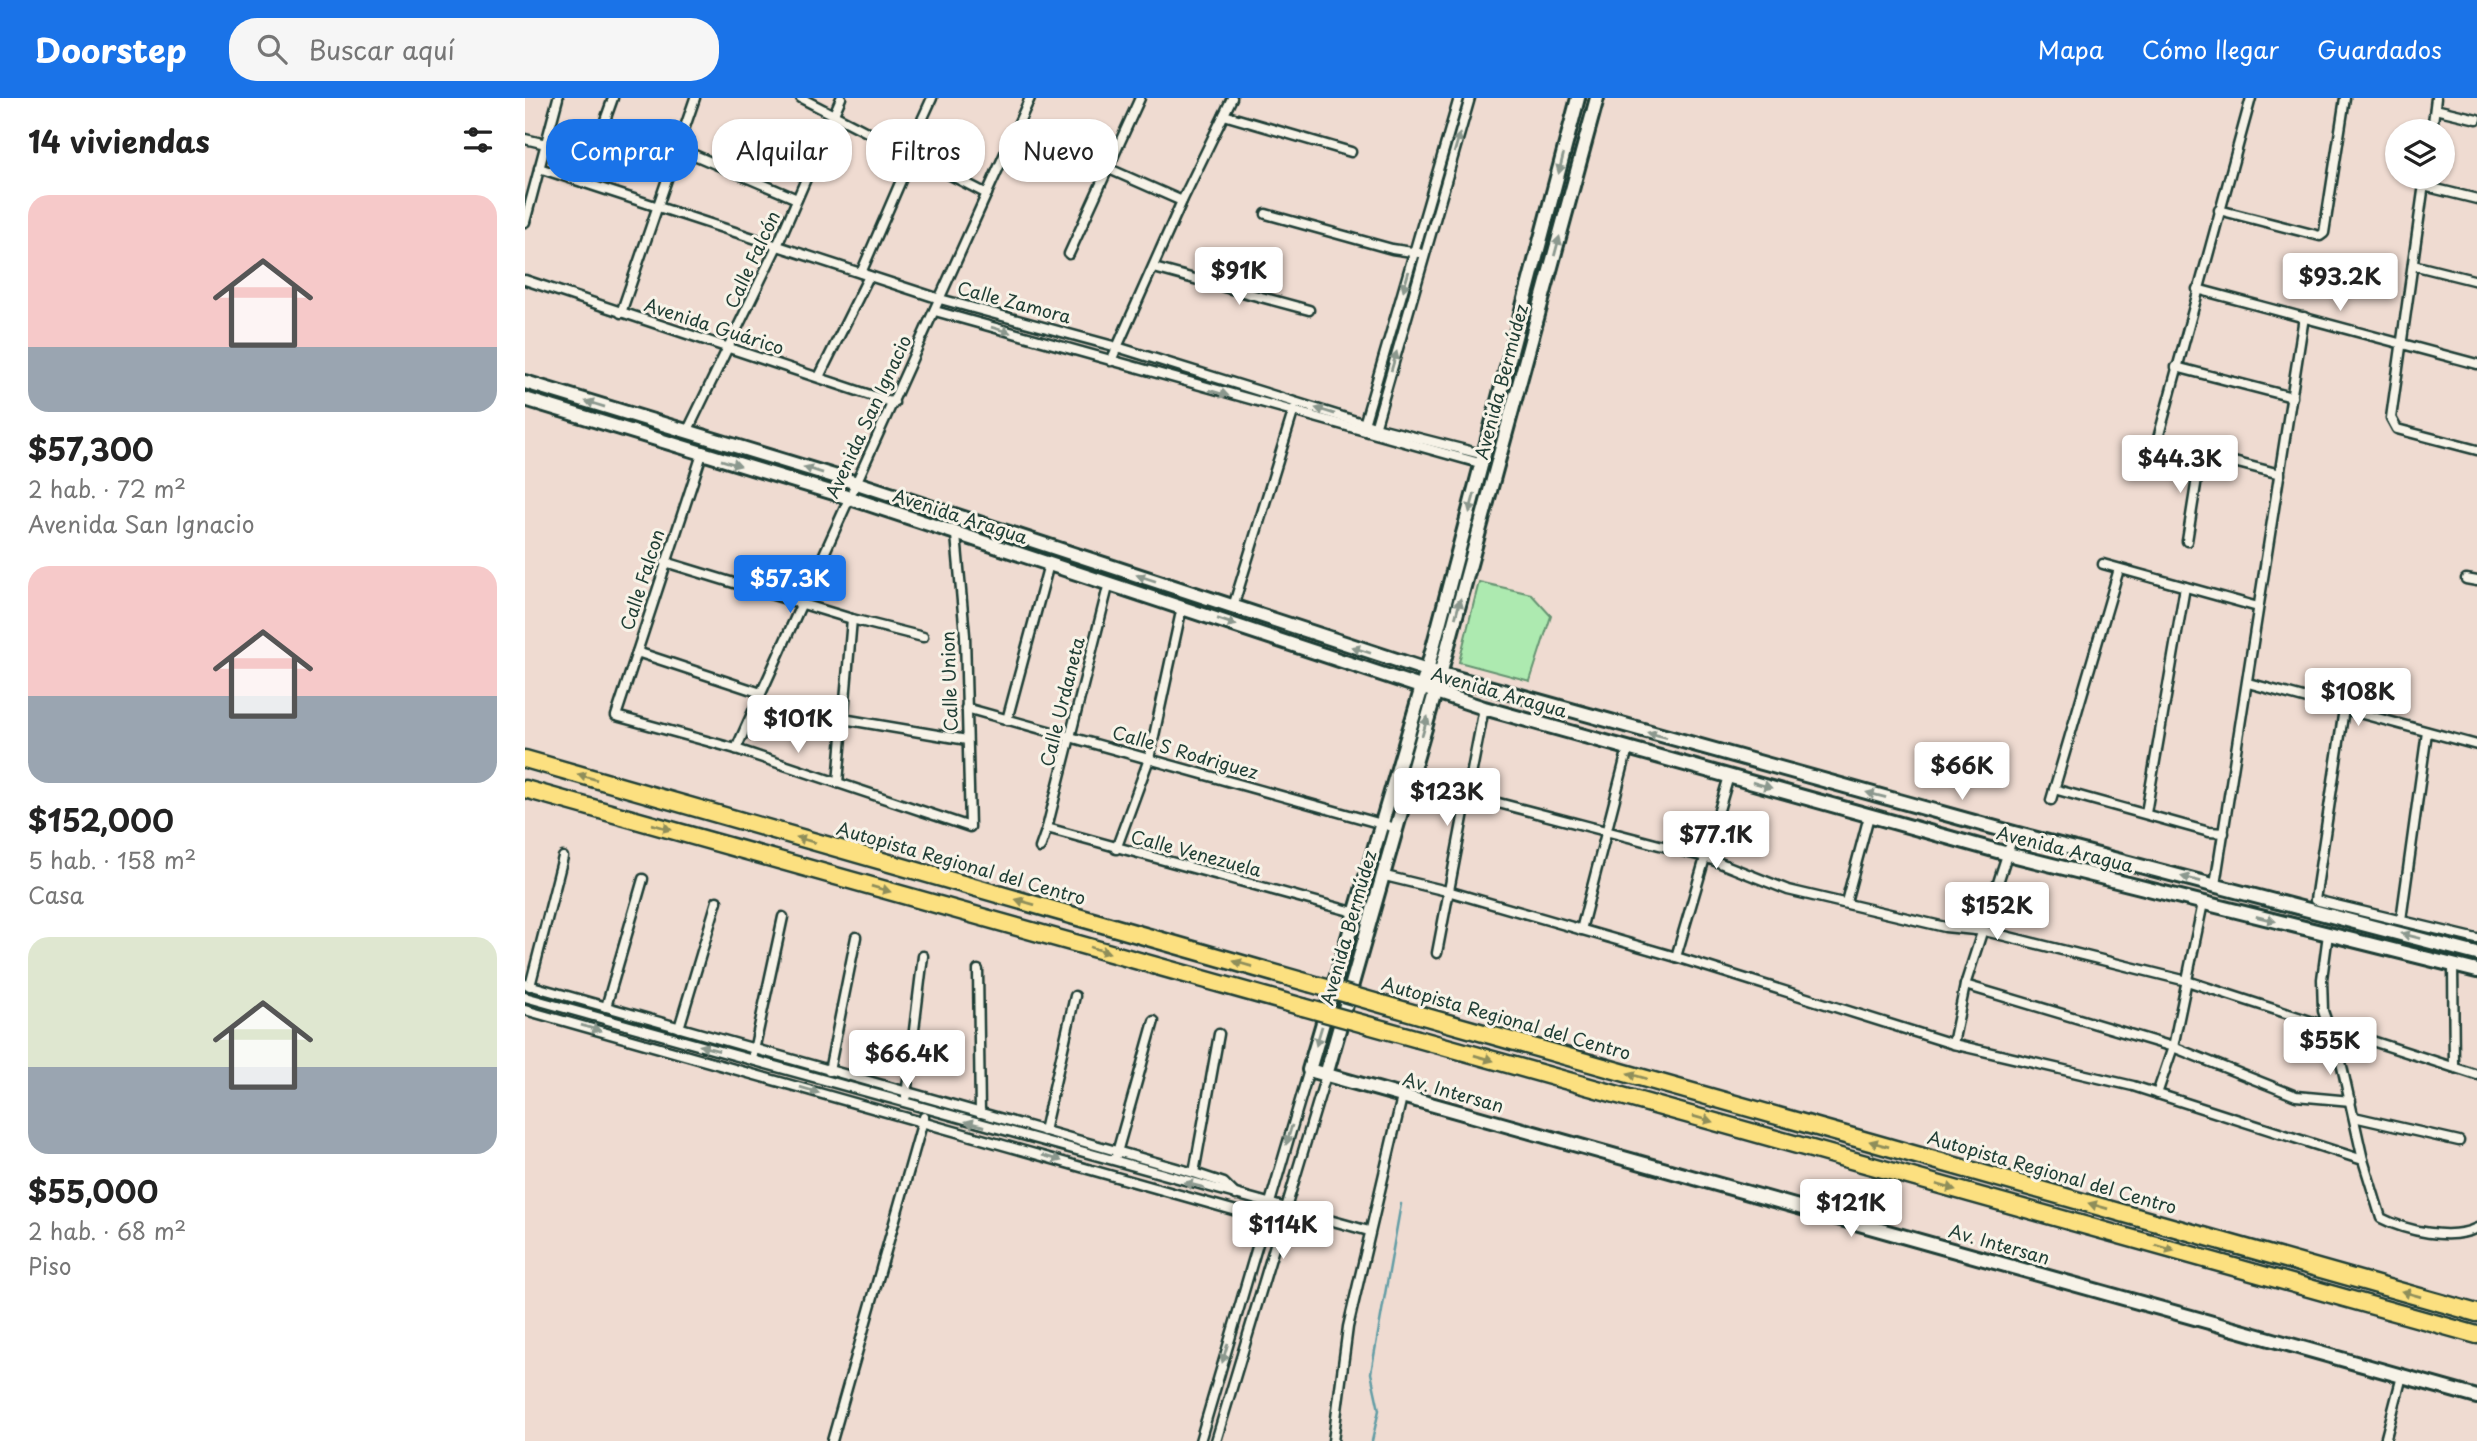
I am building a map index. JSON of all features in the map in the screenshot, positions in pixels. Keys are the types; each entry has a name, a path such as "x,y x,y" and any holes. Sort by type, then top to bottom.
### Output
{"highway":[{"name":"Autopista Regional del Centro","path":"525,759 2477,1313"},
{"path":"525,789 2477,1335"}],"street":[{"path":"553,119 558,98"},
{"path":"606,119 613,98"},
{"path":"688,119 695,98"},
{"path":"801,98 866,131"},
{"name":"Calle Falcón","path":"687,432 777,246 841,98"},
{"path":"924,119 932,98"},
{"name":"Avenida San Ignacio","path":"1020,119 1030,98"},
{"path":"1118,146 1140,98"},
{"path":"1111,361 1182,201 1232,98"},
{"path":"1364,428 1459,98"},
{"path":"1374,431 1470,98"},
{"name":"Avenida Bermúdez","path":"1216,1441 1279,1223 1326,1075 1381,876 1421,689 1578,98"},
{"name":"Avenida Bermúdez","path":"1200,1441 1267,1204 1357,913 1435,693 1597,98"},
{"path":"2252,98 2197,289 2157,442 2280,474"},
{"path":"2220,210 2320,236 2324,233 2345,98"},
{"path":"2434,119 2436,98"},
{"path":"2435,109 2477,119"},
{"path":"1224,115 1351,152"},
{"path":"525,139 546,144 525,222"},
{"path":"698,157 797,199"},
{"name":"Avenida San Ignacio","path":"736,749 999,167"},
{"name":"Calle Zamora","path":"539,168 546,170"},
{"path":"1118,175 1182,201"},
{"name":"Calle Zamora","path":"583,182 940,299 1117,347 1296,403 1364,428 1484,460"},
{"path":"621,313 666,182"},
{"path":"819,377 865,275 900,182"},
{"path":"964,182 987,194"},
{"path":"1069,254 1102,182"},
{"path":"2424,189 2391,418 2397,429 2477,450"},
{"path":"2448,189 2477,199"},
{"path":"1266,214 1392,249 1425,254"},
{"path":"2413,265 2477,281"},
{"path":"1154,268 1309,310"},
{"path":"1531,278 1547,282"},
{"name":"Avenida Guárico","path":"525,280 894,403"},
{"path":"2197,289 2477,364"},
{"name":"Calle Zamora","path":"935,311 1293,414 1364,428"},
{"path":"2215,885 2304,317"},
{"path":"2176,367 2292,397"},
{"name":"Avenida Aragua","path":"525,382 857,483 1440,674 2014,833 2477,954"},
{"name":"Avenida Aragua","path":"525,399 850,498 1484,708 2008,853 2477,971"},
{"path":"1233,607 1296,403"},
{"path":"2187,541 2201,453"},
{"name":"Calle Falcon","path":"702,454 616,716 736,749"},
{"name":"Calle Union","path":"838,783 969,827 965,635 956,535"},
{"path":"665,562 852,619 923,636"},
{"path":"1007,720 1049,564"},
{"path":"2103,564 2258,607"},
{"path":"2051,800 2119,569"},
{"path":"2466,579 2477,581"},
{"name":"Calle Urdaneta","path":"1047,828 1109,583"},
{"path":"2146,813 2185,587"},
{"path":"1116,849 1149,759 1182,607"},
{"path":"736,749 838,783 852,619"},
{"path":"637,652 761,693"},
{"path":"2248,683 2477,745"},
{"name":"Calle S Rodriguez","path":"966,708 1390,826"},
{"path":"1437,953 1451,892 1484,708"},
{"path":"2344,709 2315,900 2477,939"},
{"path":"843,719 967,740"},
{"path":"2401,920 2427,732"},
{"path":"1581,930 1628,748"},
{"path":"1676,957 1729,776"},
{"path":"2055,789 2209,832 2224,833"},
{"path":"1468,795 1705,857 1788,890 1945,927 1985,931 2187,981 2477,1074"},
{"path":"1846,902 1869,816"},
{"path":"1040,848 1047,828"},
{"name":"Calle Venezuela","path":"1047,828 1357,913"},
{"path":"1953,1044 1965,985 1985,931 2014,833"},
{"path":"563,857 528,985 1194,1173 1224,1183 1236,1195"},
{"path":"1381,876 1451,892 1676,957 1953,1044 2157,1094 2363,1160"},
{"path":"605,1007 643,879"},
{"path":"679,1028 717,901"},
{"path":"2157,1094 2173,1047 2203,903"},
{"path":"751,1060 783,917"},
{"path":"2329,934 2322,993 2329,1028 2351,1101 2363,1160 2381,1217 2442,1234 2466,1233 2477,1227"},
{"path":"829,1071 856,937"},
{"path":"902,1116 923,956"},
{"path":"2453,965 2454,1067"},
{"path":"978,970 980,1113"},
{"path":"1965,985 2173,1047 2296,1096 2351,1101"},
{"path":"1044,1131 1075,996"},
{"path":"525,997 1369,1231"},
{"path":"525,1010 1279,1223"},
{"path":"1115,1162 1154,1021"},
{"path":"1194,1173 1219,1034"},
{"name":"Av. Intersan","path":"1309,1070 2477,1397"},
{"path":"1333,1441 1348,1327 1402,1097"},
{"path":"832,1441 929,1099"},
{"path":"2354,1117 2459,1141"},
{"path":"2385,1441 2402,1376"}],"green space":[{"path":"1479,582 1531,594 1551,616 1530,681 1459,662"}],"waterway":[{"path":"1372,1441 1379,1410 1371,1373 1401,1204"}]}
